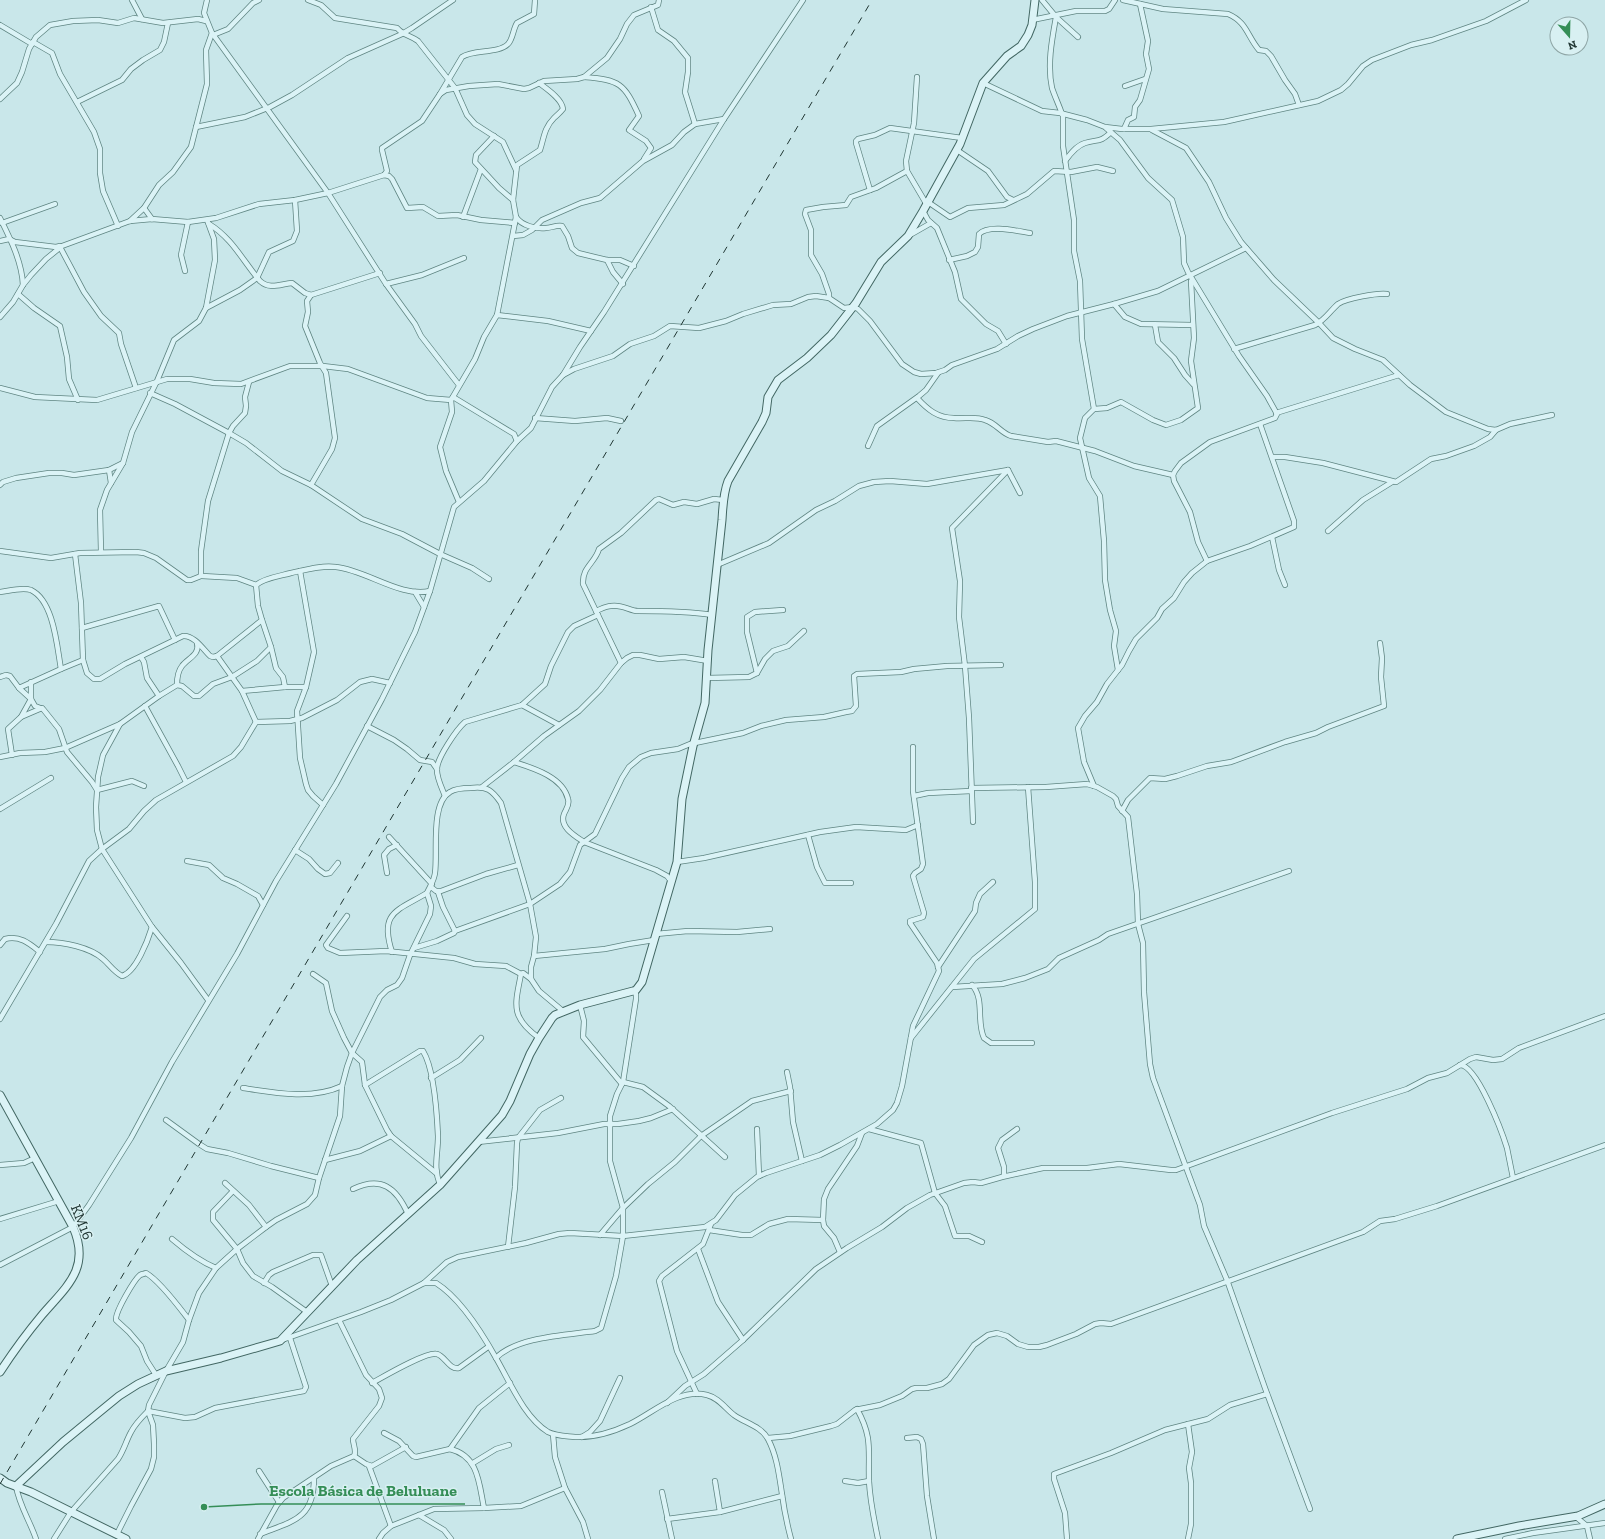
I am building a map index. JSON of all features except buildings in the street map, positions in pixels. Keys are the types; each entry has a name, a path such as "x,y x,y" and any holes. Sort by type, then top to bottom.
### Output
{"street":[{"path":"132,0 142,19"},
{"path":"207,0 204,13 206,21 213,34 328,193 386,284 404,307 421,336 459,385"},
{"path":"130,222 144,208 159,185 173,172 191,146 208,84 206,50 213,34 228,29 253,3 258,0"},
{"path":"308,0 321,5 335,18 386,25 397,28 402,34 411,36 420,43 455,88 467,116 475,124 503,142 516,170"},
{"path":"196,127 240,118 267,108 292,95 348,58 402,34 453,0"},
{"path":"384,175 387,171 382,148 422,121 464,56 507,45 510,42 517,23 534,14 534,0"},
{"path":"440,94 455,88 490,84 524,89 550,80 577,79 584,77 607,58 634,15 658,5 658,0"},
{"path":"0,1265 73,1227 89,1205 131,1138 172,1062 225,974 295,850 324,805 390,683 410,644 430,591 454,507 484,481 517,441 531,428 552,387 563,375 623,284 724,119 803,0"},
{"path":"908,236 957,150 983,83 1007,56 1021,46 1025,41 1030,30 1035,0"},
{"path":"1042,0 1055,16 1078,37"},
{"path":"1032,20 1076,11 1105,11 1109,9 1115,0"},
{"path":"1123,0 1163,9 1228,14 1238,19 1249,32 1257,48 1268,52 1271,56 1295,94 1299,105"},
{"path":"1105,128 1151,129 1224,122 1318,101 1335,93 1348,84 1363,66 1372,60 1411,45 1432,40 1486,21 1526,0"},
{"path":"1124,129 1128,120 1134,117 1135,107 1143,92 1145,79 1147,78 1148,69 1146,54 1148,41 1140,4"},
{"path":"651,7 658,30 674,41 688,58 688,72 685,92 695,124"},
{"path":"198,19 204,13"},
{"path":"1055,16 1051,54 1051,79 1052,87 1063,114 1065,160 1074,220 1074,251 1079,276 1082,339 1094,409"},
{"path":"0,25 32,44 47,27 73,20 98,20 118,23 134,18 151,22 168,23 198,19 206,21"},
{"path":"77,102 122,80 134,67 160,50 164,42 168,23"},
{"path":"411,36 412,28"},
{"path":"0,99 17,83 27,55 35,40"},
{"path":"35,40 52,53 60,74 89,121 98,139 100,149 100,173 103,191 118,226"},
{"path":"513,236 523,235 542,220 581,203 600,198 643,160 651,148 646,141 630,130 639,116 621,85 614,82 584,77"},
{"path":"917,77 912,132 906,156 906,171 926,206 931,223 937,228 949,260 957,276 961,299 986,324 998,332 1006,344"},
{"path":"1125,86 1145,79"},
{"path":"459,502 446,471 440,447 452,412 452,398 475,359 484,337 497,315 516,220 513,200 516,170 519,163 540,150 546,128 563,109 562,105 551,92 539,83"},
{"path":"983,83 1042,111 1088,120 1105,128 1120,140 1148,178 1174,203 1184,241 1184,263 1234,349 1267,396 1276,413 1277,416 1275,418 1210,442 1181,463 1173,475 1174,481 1190,512 1198,542 1207,561"},
{"path":"643,160 672,145 684,132 695,124 724,119"},
{"path":"870,190 856,141 890,128 962,138"},
{"path":"1151,129 1182,145 1188,151 1209,182 1226,218 1246,248 1274,280 1330,335 1339,342 1379,357 1410,385 1446,412 1488,429 1496,430"},
{"path":"1065,160 1074,149 1085,143 1099,141 1111,132"},
{"path":"494,136 475,157 476,164 513,200"},
{"path":"957,150 988,171 1008,197 1013,200"},
{"path":"926,206 950,217 968,208 1001,206 1027,194 1054,171 1067,171 1097,167 1113,171"},
{"path":"463,217 481,169"},
{"path":"829,298 822,274 811,255 811,230 805,212 809,209 846,205 851,197 870,190 906,171"},
{"path":"0,241 9,239 15,242 56,247 130,222 152,219 208,222 260,204 296,200 328,193 384,175 389,176 392,179 407,208 424,207 438,216 450,215 481,220 516,220 530,226 544,228 562,226 574,250 578,253 607,260 620,260 634,266"},
{"path":"206,308 240,290 257,278 269,252 290,244 294,239 297,226 296,200"},
{"path":"23,285 20,267 1,220 55,204"},
{"path":"144,208 152,219"},
{"path":"185,271 181,255 188,222"},
{"path":"208,222 228,240 262,284 272,286 289,283 294,284 305,293 311,295 380,273"},
{"path":"101,552 100,510 111,483 123,463 132,432 157,381 174,340 199,321 206,308 215,260 214,239 208,222"},
{"path":"280,1341 357,1260 440,1185 506,1109 538,1038 555,1015 580,1005 636,990 642,982 671,881 678,862 681,807 694,744 705,703 724,491 731,475 766,414 768,397 783,375 814,352 831,335 853,307 881,262 908,236 931,223"},
{"path":"949,260 967,256 975,252 978,247 979,234 984,230 996,229 1030,233"},
{"path":"0,316 18,294 23,285 46,259 61,246"},
{"path":"61,246 84,292 101,316 119,333 121,344 136,388"},
{"path":"563,375 574,369 613,356 630,344 654,336 670,326 699,328 726,321 773,305 791,304 808,297 816,296 829,298 844,308 853,307 862,312 902,364 914,372 929,375 938,373 952,365 997,349 1033,329 1081,312 1158,291 1191,277 1246,248"},
{"path":"386,284 422,275 464,258"},
{"path":"607,260 623,284"},
{"path":"1118,670 1114,646 1116,631 1110,610 1105,580 1104,541 1100,496 1089,478 1081,448 1080,438 1085,418 1094,409 1107,408 1121,402 1163,424 1170,424 1190,415 1198,408 1191,361 1194,338 1191,277"},
{"path":"18,294 34,308 60,326 67,356 68,379 78,400"},
{"path":"1234,349 1319,323 1341,303 1377,294 1387,294"},
{"path":"311,295 307,301 308,312 305,326 326,373 334,431 334,442 332,449 311,485"},
{"path":"1114,304 1130,320 1141,324 1193,325"},
{"path":"497,315 548,321 591,331"},
{"path":"1155,325 1158,342 1174,358 1185,375 1194,384"},
{"path":"0,388 35,397 101,400 157,381 180,378 198,379 223,384 241,384 290,366 324,366 348,369 427,398 452,398 514,434 525,433"},
{"path":"868,446 877,426 917,398 926,390 938,373"},
{"path":"1276,413 1399,375"},
{"path":"201,576 201,551 208,502 229,433 233,426 245,413 245,397 249,382"},
{"path":"150,393 175,404 246,443 282,470 311,485 362,518 402,534 440,554 472,568 489,579"},
{"path":"917,398 926,408 943,417 981,418 993,423 1006,434 1011,436 1048,442 1056,441 1107,455 1134,466 1173,475"},
{"path":"1273,457 1285,457 1323,463 1392,482 1398,482 1416,468 1433,458 1446,456 1480,443 1490,437 1496,430 1510,424 1552,415"},
{"path":"535,418 575,421 606,418 621,421"},
{"path":"1094,786 1084,762 1078,728 1085,716 1098,702 1107,684 1114,677 1136,639 1157,618 1162,609 1174,598 1184,582 1192,573 1207,561 1272,537 1294,527 1295,524 1273,457 1260,424"},
{"path":"514,434 517,441"},
{"path":"0,485 8,480 49,473 74,475 109,470 123,463"},
{"path":"109,470 111,483"},
{"path":"717,565 769,543 816,510 835,501 859,486 874,482 890,481 927,484 1008,470"},
{"path":"1008,470 1020,493"},
{"path":"973,822 969,718 959,617 960,581 952,528 1008,470"},
{"path":"1328,532 1363,500 1392,482"},
{"path":"621,663 583,584 583,577 586,568 599,549 621,533 656,500 659,499 673,505 684,502 697,504 714,499 723,500"},
{"path":"1272,537 1279,570 1285,585"},
{"path":"0,551 51,558 101,552 144,553 156,558 187,580 201,576 237,578 256,585 283,575 312,568 339,567 359,572 415,592 430,591"},
{"path":"75,554 82,628 83,660 90,677 97,680 175,640 186,636 193,639 210,656 217,656 262,620"},
{"path":"300,571 314,652 306,687 297,711 300,758 306,784 313,796 324,805"},
{"path":"256,585 258,606 271,646 276,668 283,677 285,687"},
{"path":"0,592 28,590 38,596 52,619 61,668"},
{"path":"415,592 424,607"},
{"path":"82,628 159,606 175,640"},
{"path":"437,769 441,757 460,727 465,722 522,705 545,684 551,666 568,632 574,626 606,607 617,606 637,611 680,612 712,615"},
{"path":"757,673 747,632 747,617 755,612 783,610"},
{"path":"708,678 749,677 757,673 765,659 773,651 788,646 804,631"},
{"path":"177,685 179,670 181,666 196,653 198,646 197,643"},
{"path":"1122,811 1128,800 1150,778 1165,779 1207,766 1231,762 1285,742 1316,733 1384,706 1380,643"},
{"path":"0,757 12,754 45,752 65,748 120,724 177,685 182,686 194,696 197,696 213,684 232,677 257,661 271,646"},
{"path":"482,787 559,725 579,711 614,673 621,663 633,655 659,659 684,657 708,661"},
{"path":"217,656 242,691 256,722"},
{"path":"141,657 147,678 159,696"},
{"path":"18,688 61,668 83,660"},
{"path":"414,948 454,933 455,931 530,904 560,884 570,872 578,848 595,834 607,811 616,788 635,760 651,753 678,749 743,733 761,726 786,720 824,717 852,711 856,706 854,676 857,674 889,673 914,669 1001,665"},
{"path":"0,677 6,675 10,676 18,688 31,699 35,706 42,708 59,729 65,748 69,755 97,790"},
{"path":"256,722 306,717 337,700 360,682 372,679 390,683"},
{"path":"12,754 8,729 21,717 31,699 31,682"},
{"path":"242,691 285,687 306,687"},
{"path":"522,705 559,725"},
{"path":"145,706 186,782"},
{"path":"21,717 42,708"},
{"path":"0,1019 46,942 89,861 102,849 129,829 144,811 156,800 233,756 241,747 256,722"},
{"path":"120,724 103,755 99,771 97,790 98,830 102,849 152,927 208,1000"},
{"path":"367,726 394,740 420,760 432,762 437,769 445,796"},
{"path":"913,747 914,796 923,864 921,869 913,876 924,913 923,917 910,921 910,923 938,967"},
{"path":"514,762 538,771 553,779 560,785 568,799 568,808 563,818 563,822 569,830 584,842 656,870 667,876 671,881"},
{"path":"0,809 50,778"},
{"path":"97,790 132,781 144,786"},
{"path":"914,796 928,793 971,790 1087,784 1113,796 1128,818 1130,822 1137,894 1138,924 1143,943 1144,992 1150,1064 1156,1088 1200,1205 1204,1226 1228,1280 1310,1509"},
{"path":"392,952 387,929 391,917 427,893 432,886 436,873 438,813 445,796 451,791 461,788 482,787 496,795 501,802 530,904 536,937 531,979"},
{"path":"909,1041 974,959 1035,909 1035,882 1028,787"},
{"path":"678,862 774,843 808,834 856,827 906,830 918,825"},
{"path":"808,834 817,867 825,884 851,883"},
{"path":"389,837 438,892 443,907 455,931"},
{"path":"387,873 384,855 389,849 397,845"},
{"path":"295,850 309,859 325,874 330,873 338,863"},
{"path":"187,861 209,865 223,878 258,896 263,905"},
{"path":"438,892 492,872 518,865"},
{"path":"952,987 1002,984 1025,978 1048,968 1059,958 1099,940 1108,934 1289,871"},
{"path":"16,1486 63,1442 119,1396 156,1375 290,1338 391,1300 424,1283 448,1262 458,1257 508,1247 559,1234 570,1233 623,1236 705,1227 716,1220 735,1195 759,1176 820,1155 870,1129 887,1116 897,1102 902,1086 909,1041 918,1016 937,975 938,967 975,911 976,903 980,894 993,882"},
{"path":"54,1539 71,1512 118,1459 123,1452 131,1431 148,1411 151,1400 183,1342 188,1320 199,1293 216,1268 266,1226 307,1204 315,1195 319,1178 340,1116 342,1086 352,1053 380,997 387,990 396,985 402,978 410,955 430,914 431,906 427,893"},
{"path":"347,916 326,945 328,948 343,953 392,952 410,955 454,958 480,964 506,966 531,979 539,991 564,1012"},
{"path":"46,942 61,943 89,950 102,957 122,976 128,972 140,956 152,927"},
{"path":"534,956 605,949 688,931 737,932 770,929"},
{"path":"0,945 5,939 15,938 26,941 40,952"},
{"path":"532,962 522,974 516,1000 516,1010 523,1025 538,1038"},
{"path":"313,974 326,983 332,1011 348,1047 362,1062 365,1085 379,1116 391,1136 436,1173"},
{"path":"972,985 978,994 980,1024 984,1038 990,1043 1032,1043"},
{"path":"496,1358 507,1348 520,1344 595,1331 601,1328 616,1276 623,1236 623,1208 610,1161 609,1124 613,1105 623,1083 636,999 636,994 633,991"},
{"path":"580,1005 584,1021 583,1037 623,1083 643,1087 673,1109 724,1157"},
{"path":"667,1403 685,1386 692,1383 743,1340 816,1269 840,1252 882,1227 907,1208 935,1193 959,1184 973,1182 981,1183 1004,1176 1043,1168 1087,1168 1119,1164 1171,1170 1407,1088 1428,1078 1447,1072 1476,1057 1488,1060 1502,1060 1519,1048 1605,1016"},
{"path":"431,1078 460,1060 481,1038"},
{"path":"365,1085 420,1050 423,1051 426,1056 431,1078 438,1136 436,1173 440,1185"},
{"path":"1458,1065 1467,1067 1477,1079 1487,1097 1506,1146 1513,1178"},
{"path":"787,1072 793,1122 802,1160"},
{"path":"243,1088 308,1094 323,1093 342,1086"},
{"path":"600,1235 623,1208 648,1184 675,1162 701,1136 752,1101 790,1091"},
{"name":"KM16","path":"0,1095 73,1227 80,1252 72,1279 56,1301 43,1314 10,1356 0,1372"},
{"path":"508,1247 515,1187 516,1143 518,1138 540,1110 561,1098"},
{"path":"478,1142 558,1133 609,1124 645,1120 673,1109"},
{"path":"166,1120 207,1149 228,1153 319,1178"},
{"path":"757,1129 759,1176"},
{"path":"870,1129 921,1143 935,1193 945,1206 955,1236 969,1236 982,1242"},
{"path":"1004,1176 1004,1167 998,1148 1002,1140 1017,1129"},
{"path":"840,1252 834,1238 824,1226 824,1199 828,1189 857,1146 862,1133"},
{"path":"325,1160 360,1151 391,1136"},
{"path":"768,1438 790,1436 831,1426 837,1424 857,1409 880,1405 902,1396 912,1389 927,1388 942,1384 949,1379 974,1345 988,1334 997,1333 1007,1336 1018,1344 1028,1346 1048,1346 1095,1324 1111,1324 1228,1280 1363,1232 1380,1221 1395,1219 1437,1206 1605,1145"},
{"path":"0,1165 24,1163 35,1158"},
{"path":"225,1183 249,1206 266,1226"},
{"path":"353,1189 372,1183 381,1184 390,1188 401,1200 408,1214"},
{"path":"233,1191 213,1212 212,1218 237,1249 247,1270 253,1276 307,1312"},
{"path":"0,1219 59,1201"},
{"path":"709,1230 751,1235 769,1224 788,1219 823,1220"},
{"path":"697,1394 677,1351 659,1281 662,1276 703,1244 711,1224"},
{"path":"172,1239 193,1256 216,1268"},
{"path":"698,1249 718,1302 743,1340"},
{"path":"264,1283 273,1272 313,1255 320,1255 332,1286"},
{"path":"156,1375 147,1361 141,1346 116,1320 120,1305 140,1276 146,1273 174,1301 188,1320"},
{"path":"424,1283 436,1283 456,1300 496,1358 520,1401 534,1419 542,1427 553,1434 581,1437 590,1434 598,1436 614,1431 686,1394 697,1394 714,1398 735,1416 761,1430 768,1438 777,1463 791,1539"},
{"path":"339,1320 366,1375 378,1389 382,1398 379,1406 353,1439 354,1456"},
{"path":"148,1411 191,1418 215,1408 304,1391 306,1386 290,1338"},
{"path":"372,1383 410,1363 433,1354 439,1355 453,1368 459,1368 488,1347"},
{"path":"590,1434 600,1421 620,1378"},
{"path":"450,1449 479,1408 510,1383"},
{"path":"1067,1539 1065,1513 1054,1479 1054,1474 1111,1453 1165,1430 1208,1419 1230,1405 1268,1394"},
{"path":"857,1409 868,1434 870,1458 869,1481 878,1539"},
{"path":"117,1534 130,1506 151,1469 154,1457 153,1426 148,1411"},
{"path":"1188,1424 1192,1452 1189,1472 1191,1483 1192,1524 1188,1539"},
{"path":"384,1433 399,1441 406,1447 412,1456 416,1457 450,1449 455,1450 473,1463 484,1508"},
{"path":"553,1434 555,1457 565,1488 583,1522 588,1539"},
{"path":"907,1438 917,1437 921,1439 923,1444 927,1496 934,1539"},
{"path":"473,1463 496,1449 509,1445"},
{"path":"369,1466 372,1466 406,1447"},
{"path":"354,1456 369,1466 391,1526"},
{"path":"258,1539 279,1502 331,1466 354,1456"},
{"path":"259,1471 279,1502"},
{"path":"0,1478 7,1483 126,1539"},
{"path":"260,1534 291,1522 301,1516 311,1502 314,1493 314,1478"},
{"path":"716,1481 720,1512"},
{"path":"845,1481 858,1483 869,1481"},
{"path":"16,1486 18,1498 36,1539"},
{"path":"379,1539 382,1533 391,1526 434,1509 521,1506 565,1488"},
{"path":"662,1492 672,1539"},
{"path":"667,1519 720,1512 782,1496"},
{"path":"1457,1539 1481,1536 1576,1517 1605,1504"},
{"path":"419,1515 444,1530 451,1539"},
{"path":"1576,1517 1587,1526 1590,1539"},
{"path":"1505,1539 1533,1533 1605,1523"},
{"path":"1533,1533 1534,1539"}],"railway":[{"path":"0,1484 872,0"}],"place":[{"name":"Escola Básica de Beluluane","path":"204,1507"}]}
